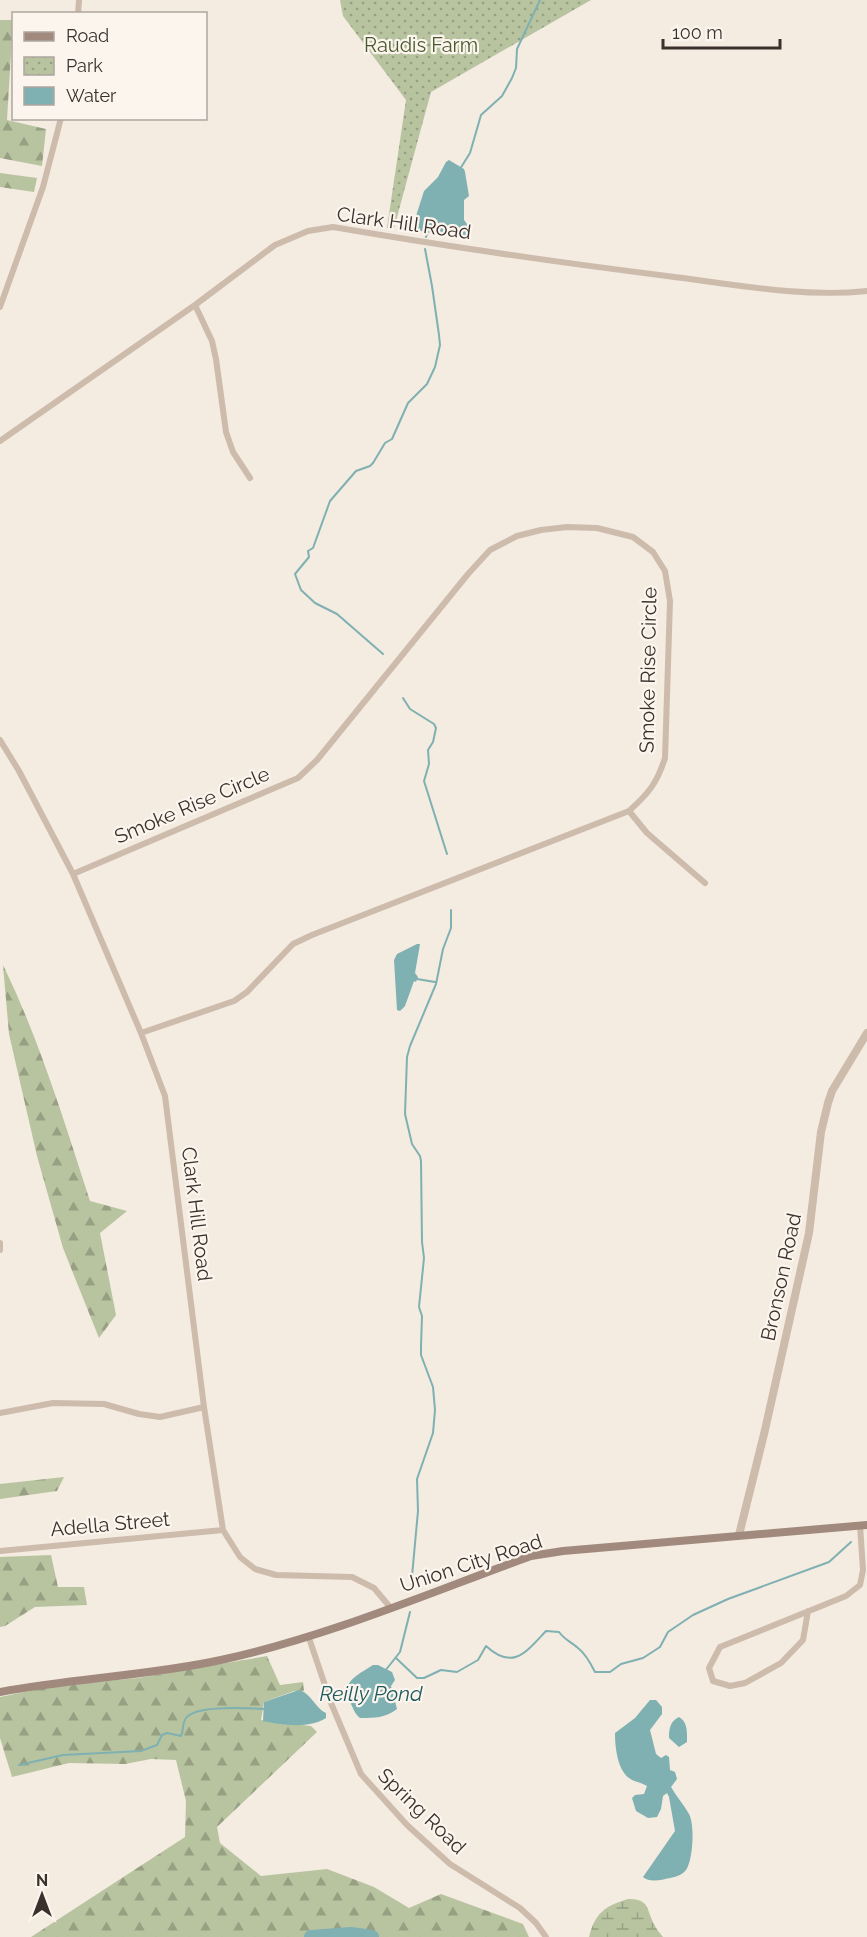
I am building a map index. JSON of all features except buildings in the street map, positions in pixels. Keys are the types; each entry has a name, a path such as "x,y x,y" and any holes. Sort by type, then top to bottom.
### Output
{"main road":[{"name":"Union City Road","path":"0,1692 48,1683 166,1669 219,1660 309,1638 531,1556 563,1551 863,1525"}],"street":[{"path":"0,307 43,187 60,120"},
{"name":"Clark Hill Road","path":"0,441 195,305 275,245 308,231 333,227 538,260 771,289 867,291"},
{"path":"195,305 214,350 226,432 233,452 250,478"},
{"name":"Smoke Rise Circle","path":"73,874 298,778 317,760 468,574 490,550 517,536 567,527 597,528 633,537 653,552 665,571 670,601 665,758 650,792 629,811 303,939 294,944 247,992 234,1001 141,1033"},
{"name":"Clark Hill Road","path":"0,740 19,771 73,874 141,1033 165,1096 204,1407 224,1530 240,1557 255,1569 276,1575 352,1577 374,1588 390,1607"},
{"path":"629,811 647,832 705,883"},
{"name":"Bronson Road","path":"739,1535 765,1431 809,1233 821,1132 828,1103 832,1091 867,1033"},
{"path":"0,1243 0,1250"},
{"path":"0,1413 53,1403 104,1404 139,1414 160,1417 204,1407"},
{"path":"808,1611 803,1640 781,1663 745,1683 730,1686 713,1681 709,1668 720,1647 808,1611 846,1596 860,1585 863,1570 863,1525"},
{"name":"Adella Street","path":"0,1551 224,1530"},
{"name":"Spring Road","path":"309,1638 331,1703 361,1774 407,1825 450,1864 520,1908 536,1923 546,1937"}],"green space":[{"name":"Raudis Farm","path":"340,0 591,0 431,92 394,228 387,228 406,100 343,16"},
{"path":"0,20 12,20 7,120 46,129 42,166 0,158"},
{"path":"0,173 37,178 34,192 0,187"},
{"path":"3,965 40,1052 90,1201 127,1211 100,1233 116,1315 99,1338 63,1248 37,1156 9,1034"},
{"path":"64,1477 57,1491 0,1499 0,1484"},
{"path":"51,1555 58,1587 84,1587 87,1605 35,1607 0,1627 0,1557"},
{"path":"267,1656 280,1685 303,1682 304,1691 294,1691 264,1702 261,1720 311,1726 317,1732 217,1827 220,1843 261,1876 327,1869 374,1887 409,1908 441,1894 523,1924 529,1937 31,1937 185,1837 186,1801 176,1760 151,1759 125,1764 69,1763 12,1777 0,1738 0,1697 55,1686 138,1678"},
{"path":"628,1899 644,1903 663,1937 589,1937 594,1922 602,1912"}],"water":[{"path":"449,160 465,172 469,196 464,200 464,220 467,224 468,238 415,230 416,216 424,191 438,177"},
{"path":"420,944 415,973 418,977 416,982 414,981 405,1006 400,1011 397,1010 394,960 397,954"},
{"name":"Reilly Pond","path":"373,1665 392,1672 395,1680 391,1686 397,1709 380,1717 360,1718 348,1698 348,1686 355,1677"},
{"path":"299,1690 307,1694 326,1713 326,1718 304,1725 263,1721 264,1702"},
{"path":"650,1700 656,1700 662,1707 662,1714 650,1730 656,1754 661,1758 666,1755 669,1757 670,1770 675,1772 677,1779 671,1787 689,1814 693,1834 692,1851 686,1870 677,1876 663,1880 649,1880 643,1877 675,1831 669,1797 667,1793 663,1796 657,1817 648,1818 636,1811 632,1798 635,1795 644,1794 647,1786 625,1774 618,1757 615,1738 615,1733 635,1718"},
{"path":"679,1717 687,1731 687,1742 679,1747 669,1738 669,1731"}],"waterway":[{"path":"460,169 470,153 481,115 502,96 512,78 516,68 517,49 540,0"},
{"path":"426,237 428,230"},
{"path":"383,654 337,614 315,603 301,590 295,574 309,557 308,551 313,548 330,501 356,471 370,466 385,443 392,439 408,403 427,384 435,367 440,345 425,249"},
{"path":"403,698 410,709 434,724 436,728 433,742 428,750 429,764 424,781 447,854"},
{"path":"411,1587 418,1511 417,1479 433,1433 435,1410 433,1387 421,1355 422,1316 419,1307 424,1258 421,1161 412,1144 405,1114 407,1057 436,984 443,949 451,928 451,910"},
{"path":"417,979 435,982"},
{"path":"396,1658 417,1678 424,1678 441,1670 457,1672 478,1660 486,1646 504,1657 519,1656 546,1631 559,1632 583,1653 595,1672 610,1672 621,1664 643,1658 660,1647 668,1632 693,1615 728,1599 829,1562 851,1542"},
{"path":"385,1671 400,1652 410,1612"},
{"path":"19,1765 63,1755 141,1751 157,1745 162,1735 167,1733 181,1736 185,1720 191,1714 223,1708 265,1709"},
{"path":"311,1937 351,1934 372,1937"}]}
